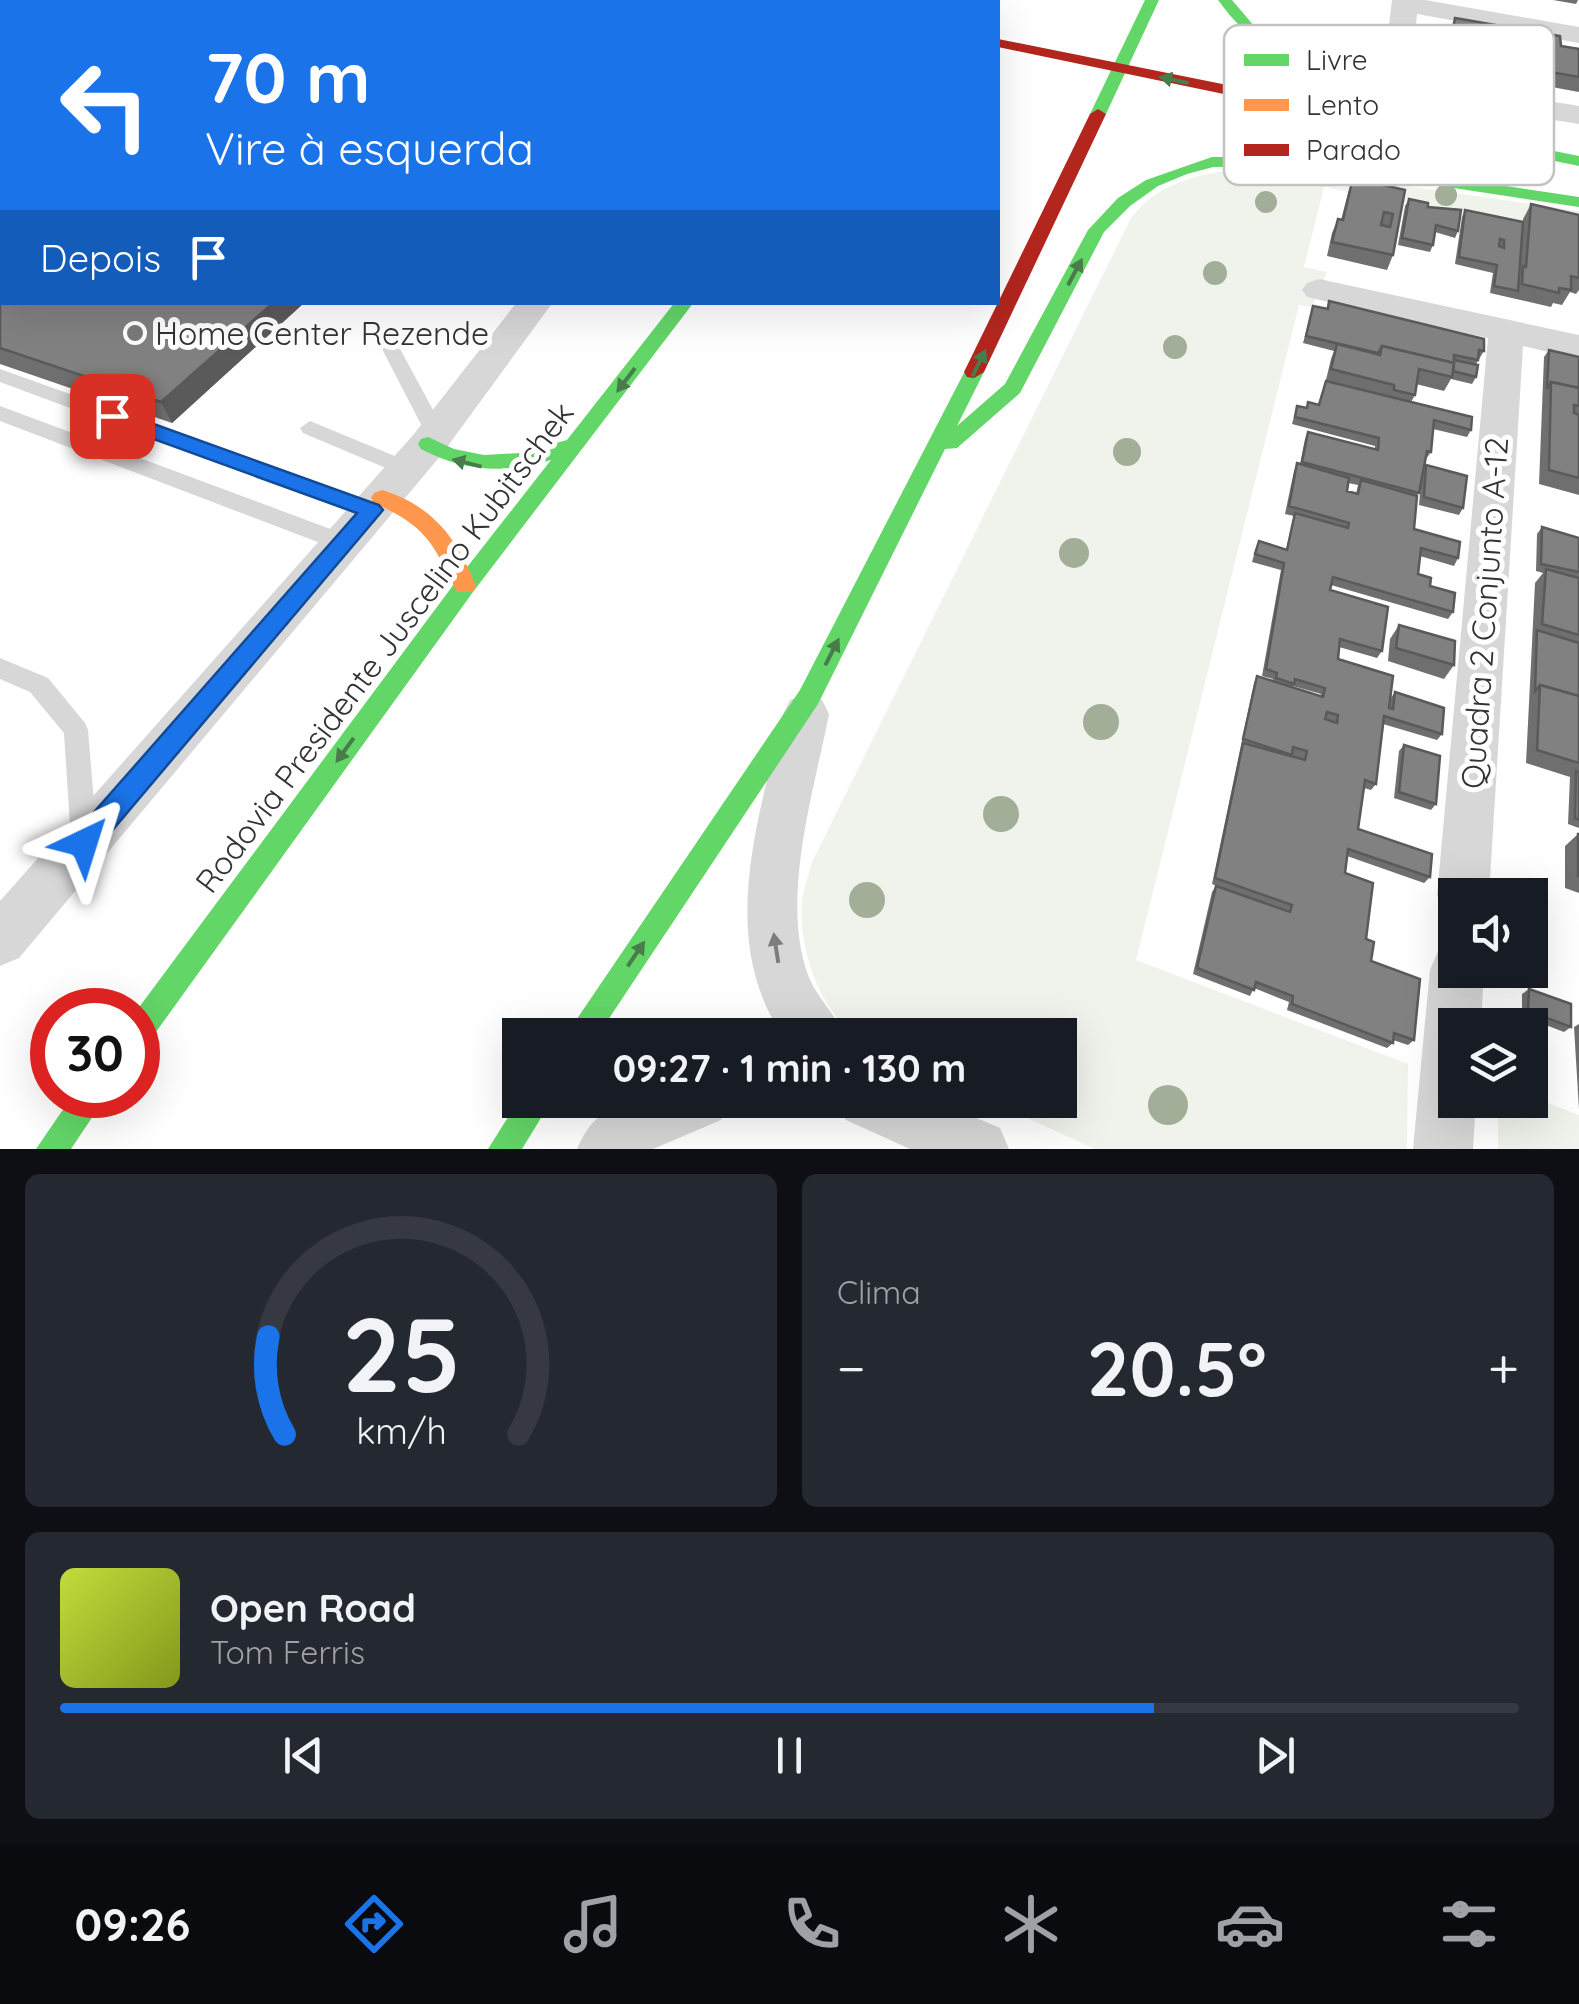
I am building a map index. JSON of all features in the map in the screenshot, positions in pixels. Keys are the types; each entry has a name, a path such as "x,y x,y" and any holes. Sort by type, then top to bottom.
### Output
{"main road":[{"path":"592,1018 809,697 933,458 1152,0"},
{"path":"1225,0 1239,25"},
{"path":"1000,44 1224,90"},
{"path":"1088,90 1126,97"},
{"path":"1554,140 1579,146"},
{"path":"1554,156 1579,161"},
{"path":"933,458 1013,388 1097,230 1124,202 1166,177 1212,162 1224,162"},
{"path":"1554,175 1579,180"},
{"path":"1464,185 1579,202"},
{"name":"Rodovia Presidente Juscelino Kubitschek","path":"160,1003 466,586 683,305"},
{"path":"466,586 447,538 395,483 462,464 510,466 578,444"},
{"path":"52,1149 75,1118"},
{"path":"504,1149 526,1118"}],"street":[{"path":"1405,2 1526,25"},
{"path":"1554,30 1579,35"},
{"path":"1554,110 1579,115"},
{"path":"1319,290 1579,347"},
{"path":"0,940 395,483 534,305"},
{"name":"Quadra 2 Conjunto A-12","path":"1463,878 1506,331"},
{"path":"804,1018 780,975 773,928 776,872 809,697"},
{"path":"1443,1149 1456,988"},
{"path":"608,1149 622,1132 657,1118"},
{"path":"909,1118 979,1149"}],"lane":[{"path":"390,347 395,483"},
{"path":"0,375 395,483"},
{"path":"0,414 395,483"},
{"path":"310,428 395,483"},
{"path":"0,668 40,685 76,730 84,843"}],"shaded area":[{"path":"1224,171 1224,185 1399,185 1579,211 1579,239 1324,187 1304,267 1327,272 1312,307 1299,305 1136,960 1408,1064 1407,1149 1095,1149 1027,1118 1077,1118 1077,1018 838,1018 821,992 807,956 803,896 812,862 1129,222 1158,194 1194,178"},
{"path":"1548,1103 1579,1115 1579,1149 1498,1149 1498,1118 1548,1118"}],"building":[{"path":"1455,18 1496,25 1454,25"},
{"path":"1554,35 1560,36 1561,46 1579,49 1579,77 1554,73"},
{"path":"1351,185 1405,190 1393,255 1332,242 1338,219 1343,220","holes":["1384,212 1393,214 1390,227 1381,225"]},
{"path":"1409,199 1428,203 1428,207 1461,210 1458,231 1436,225 1433,245 1402,238"},
{"path":"1531,204 1579,215 1579,278 1571,276 1571,290 1559,288 1559,293 1522,284"},
{"path":"1465,210 1523,222 1518,291 1494,286 1497,265 1459,257"},
{"path":"1329,301 1484,339 1484,351 1479,350 1478,360 1454,355 1454,360 1478,365 1476,377 1453,371 1454,363 1382,346 1378,353 1306,336 1313,306 1328,309"},
{"name":"Home Center Rezende","path":"0,305 271,305 161,402 0,348"},
{"path":"1337,344 1380,355 1382,346 1454,363 1452,377 1419,369 1415,395 1394,390 1394,385 1331,369"},
{"path":"1549,350 1579,357 1579,388 1551,382 1547,389"},
{"path":"1326,381 1472,417 1471,430 1434,420 1431,452 1427,451 1419,493 1302,462 1308,432 1378,450 1379,438 1295,417 1297,406 1307,408 1308,402 1319,405"},
{"path":"1551,382 1579,388 1579,406 1574,405 1574,413 1579,415 1579,478 1549,470"},
{"path":"1297,463 1349,478 1347,491 1358,494 1361,480 1417,496 1414,529 1460,542 1458,558 1421,548 1418,574 1431,578 1430,586 1455,593 1453,612 1333,577 1330,590 1388,607 1382,651 1340,639 1338,659 1393,676 1389,708 1393,709 1395,692 1444,708 1442,734 1384,716 1376,784 1365,780 1358,829 1432,854 1430,877 1348,849 1345,873 1373,883 1366,939 1374,942 1371,961 1420,979 1414,1040 1394,1033 1393,1043 1292,1004 1293,996 1256,982 1254,990 1197,968 1216,886 1290,912 1292,905 1215,878 1243,743 1305,760 1307,751 1293,747 1292,755 1243,739 1257,676 1323,697 1325,688 1295,679 1294,684 1276,678 1277,673 1266,669 1284,563 1255,554 1259,541 1287,550 1295,513 1348,528 1349,523 1289,506","holes":["1327,712 1338,715 1337,723 1325,719"]},
{"path":"1426,465 1467,476 1463,508 1424,497"},
{"path":"1542,527 1579,538 1579,572 1541,564"},
{"path":"1546,569 1579,578 1579,635 1542,624"},
{"path":"1399,625 1455,641 1454,665 1396,648"},
{"path":"1537,630 1579,643 1579,696 1540,685 1535,691"},
{"path":"1540,685 1579,696 1579,763 1537,750"},
{"path":"1404,745 1440,756 1436,804 1399,792"},
{"path":"1576,771 1579,772 1579,820 1575,818"},
{"path":"1529,989 1571,1004 1571,1027 1548,1018 1548,1008 1528,1008"}],"traffic: fast":[{"path":"1098,114 1152,0"},
{"path":"1225,0 1245,25"},
{"path":"1554,156 1579,161"},
{"path":"950,443 1013,388 1097,230 1124,202 1152,183 1181,171 1224,162"},
{"path":"1467,185 1579,202"},
{"path":"160,1003 465,586 683,305"},
{"path":"592,1018 809,697 974,372"},
{"path":"428,444 447,454 484,463 520,460 578,444"},
{"path":"52,1149 75,1118"},
{"path":"504,1149 525,1118"}],"traffic: slow":[{"path":"382,498 414,513 436,531 465,586"}],"traffic: jam":[{"path":"1000,43 1224,89"},
{"path":"974,372 1098,114"}],"place":[{"name":"Home Center Rezende","path":"135,333"}],"route":[{"path":"84,843 372,510 112,416"}]}
